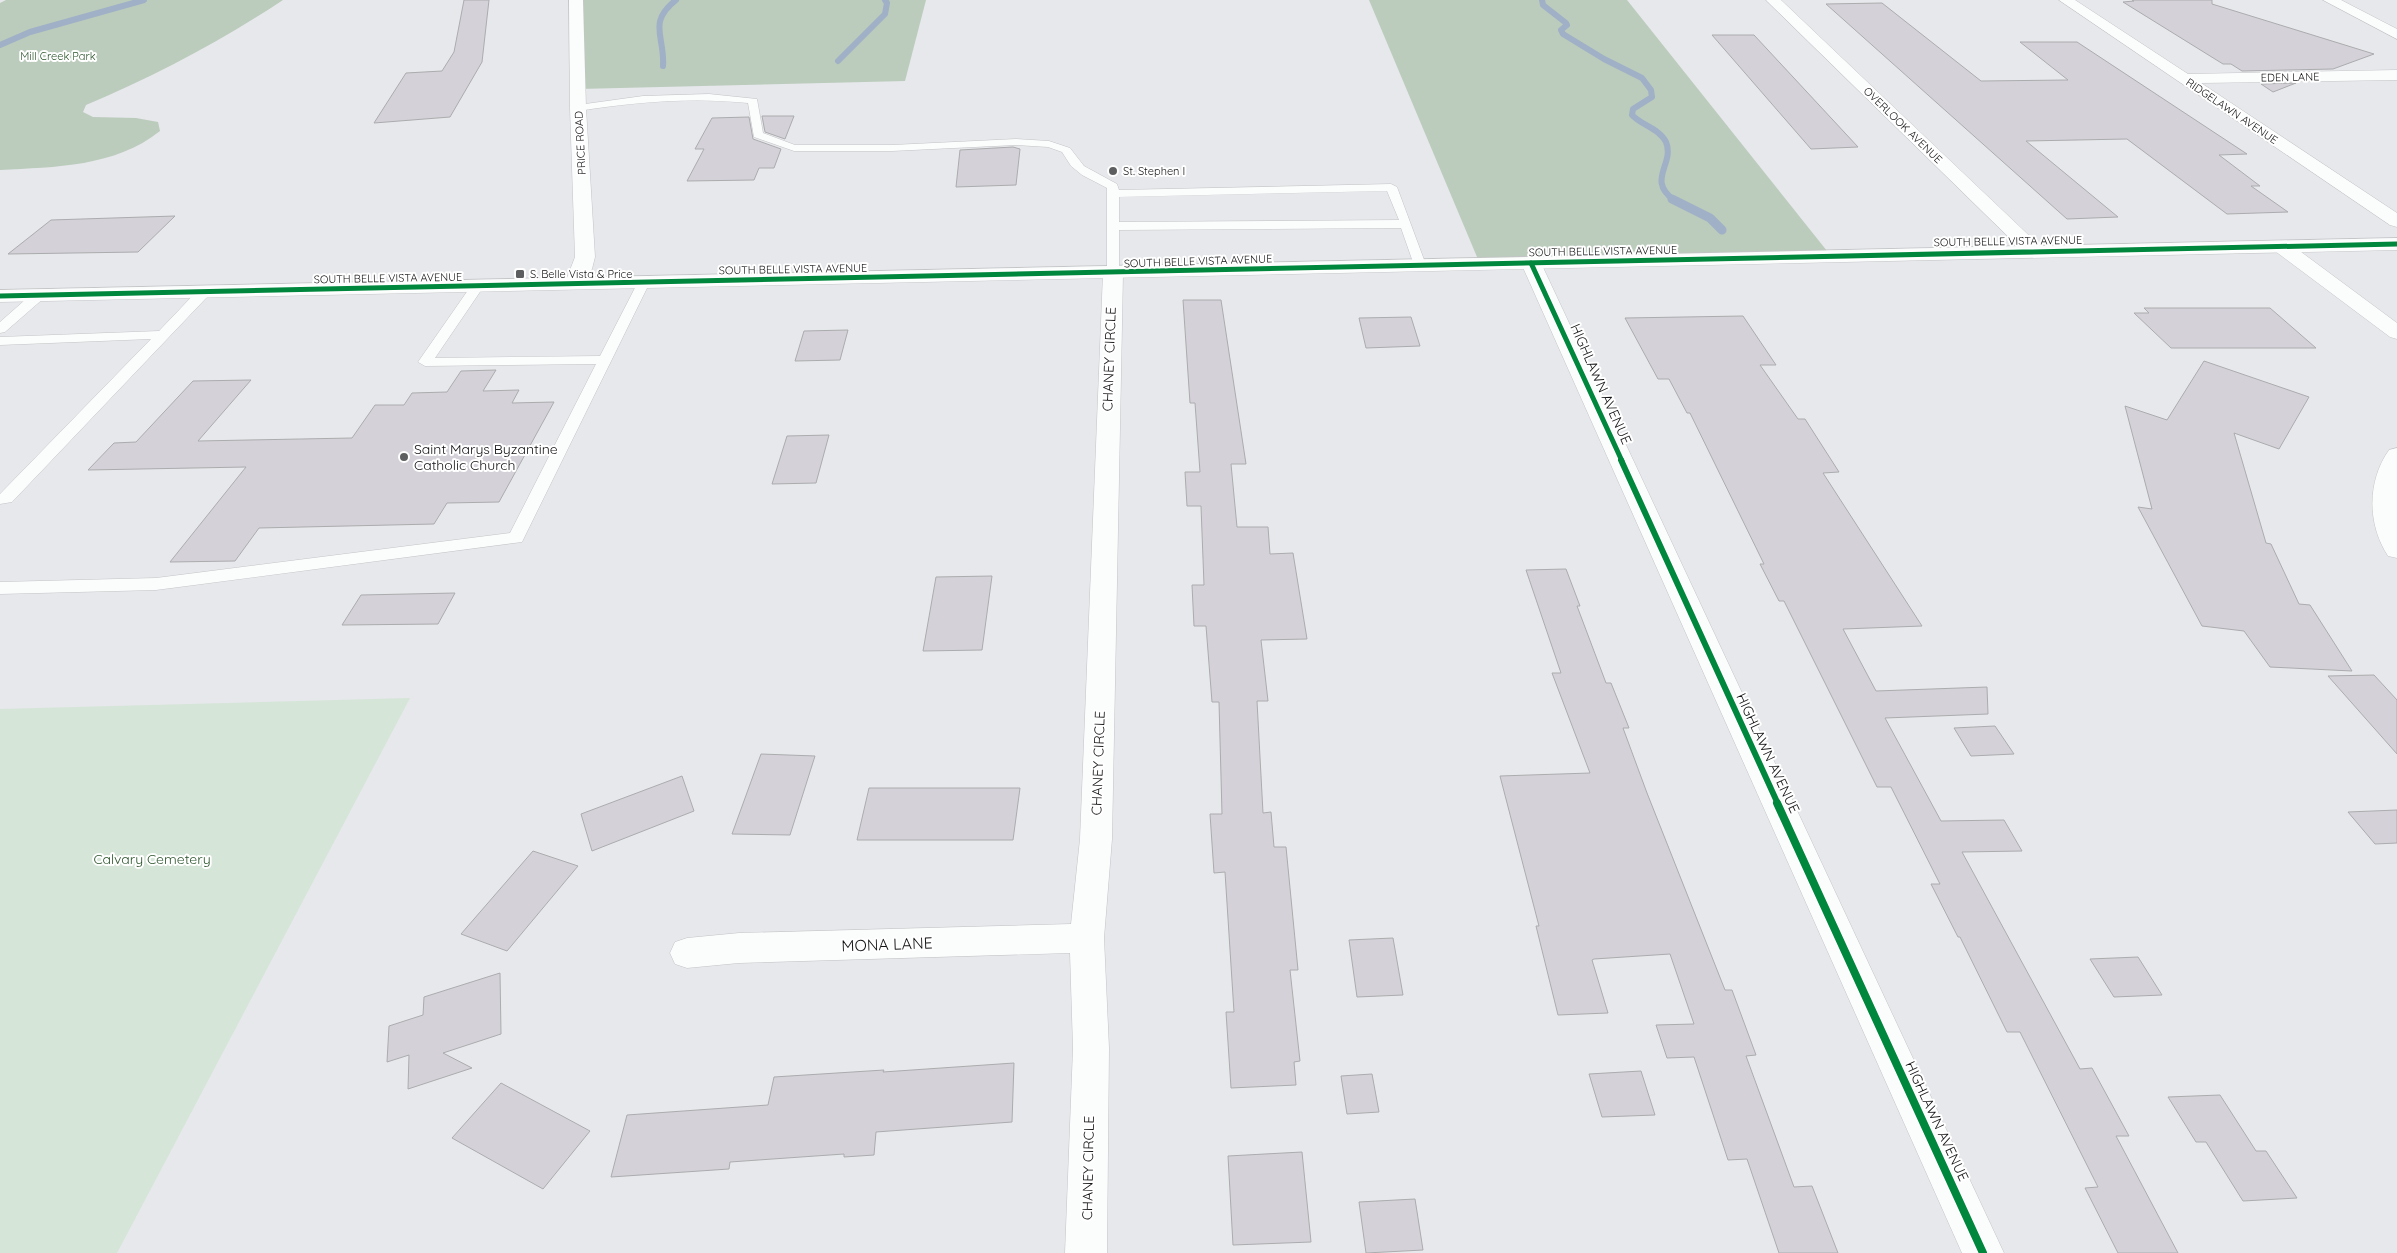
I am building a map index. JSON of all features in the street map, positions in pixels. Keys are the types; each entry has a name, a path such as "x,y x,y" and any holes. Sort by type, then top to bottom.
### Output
{"street":[{"name":"PRICE ROAD","path":"576,0 578,108 585,257 576,283"},
{"name":"OVERLOOK AVENUE","path":"1773,0 2033,250"},
{"name":"RIDGELAWN AVENUE","path":"2066,0 2397,221"},
{"path":"2330,0 2397,35"},
{"name":"EDEN LANE","path":"2184,78 2397,75"},
{"name":"SOUTH BELLE VISTA AVENUE","path":"0,296 576,283 1113,274 2033,250 2397,244"},
{"path":"2282,247 2395,338"},
{"name":"HIGHLAWN AVENUE","path":"1531,263 1983,1253"},
{"name":"CHANEY CIRCLE","path":"1086,1253 1091,1048 1087,938 1096,839 1113,274"},
{"path":"2397,455 2384,488 2391,537 2397,550"},
{"name":"MONA LANE","path":"687,953 739,948 1087,938"}],"lane":[{"path":"578,108 671,98 730,98 753,101 758,135 794,148 892,148 1016,142 1049,144 1066,150 1071,160 1080,170 1113,186 1113,274"},
{"path":"1113,194 1391,187 1420,265"},
{"path":"1113,226 1406,224"},
{"path":"0,588 156,584 516,538 644,282"},
{"path":"478,286 425,362 605,360"},
{"path":"0,499 6,499 204,292"},
{"path":"0,329 39,295"},
{"path":"0,341 163,335"}],"green space":[{"name":"Mill Creek Park","path":"6,0 283,0 236,30 187,57 86,105 83,112 93,117 136,118 158,122 160,131 142,143 124,152 84,163 0,170 0,3"},
{"path":"576,0 926,0 905,81 578,89"},
{"path":"1369,0 1627,0 1831,256 1480,264"},
{"name":"Calvary Cemetery","path":"410,698 117,1253 0,1253 0,709"}],"building":[{"path":"464,0 489,0 482,62 450,117 374,123 406,73 442,71 454,52"},
{"path":"2132,0 2212,0 2212,4 2374,54 2333,69 2242,71 2231,64 2223,64 2123,2 2134,1"},
{"path":"1882,3 1981,81 2068,80 2020,42 2077,42 2247,154 2219,155 2260,186 2251,186 2288,212 2227,214 2127,139 2026,141 2118,217 2067,219 1826,4"},
{"path":"1712,35 1754,35 1858,147 1811,149"},
{"path":"2296,83 2273,92 2261,84"},
{"path":"762,116 794,116 785,139 765,132"},
{"path":"749,117 753,139 781,149 774,168 759,168 754,180 687,181 704,149 695,149 712,118"},
{"path":"1013,147 1020,149 1016,185 956,187 960,150"},
{"path":"175,216 138,252 8,254 51,220"},
{"path":"1183,300 1221,300 1246,464 1231,464 1237,527 1268,527 1270,554 1293,553 1307,639 1261,640 1268,701 1257,701 1263,813 1271,812 1274,847 1286,847 1298,970 1290,970 1300,1061 1294,1062 1296,1085 1231,1088 1226,1012 1234,1012 1225,872 1214,873 1210,814 1222,814 1219,702 1212,702 1206,626 1194,626 1192,585 1204,585 1201,506 1187,506 1185,472 1200,472 1195,403 1190,403"},
{"path":"2144,308 2270,308 2316,348 2171,348 2134,313 2149,313"},
{"path":"1743,316 1776,365 1760,365 1798,419 1805,419 1839,472 1823,473 1922,626 1843,629 1876,691 1987,687 1988,714 1885,718 1941,821 2004,820 2022,851 1962,852 2080,1069 2092,1068 2129,1136 2116,1136 2178,1253 2118,1253 2085,1188 2098,1187 2020,1032 2007,1032 1960,937 1958,937 1931,884 1940,884 1891,787 1877,787 1784,601 1779,601 1760,564 1764,564 1690,413 1687,413 1669,379 1658,379 1625,318"},
{"path":"1411,317 1420,346 1366,348 1359,318"},
{"path":"848,330 840,360 795,361 804,331"},
{"path":"2204,361 2309,397 2279,449 2234,433 2266,543 2271,544 2299,604 2310,605 2352,671 2270,667 2244,631 2202,626 2138,507 2152,509 2125,406 2167,420"},
{"path":"496,370 483,391 519,390 512,403 554,402 499,502 447,503 434,524 259,528 235,561 170,562 246,467 88,470 114,443 136,442 193,381 251,380 198,441 352,438 375,405 404,405 412,393 447,392 461,371"},
{"path":"829,435 816,483 772,484 787,436"},
{"path":"1566,569 1580,606 1577,606 1606,683 1611,683 1629,728 1623,728 1647,793 1725,990 1732,990 1756,1055 1746,1056 1794,1187 1812,1186 1838,1253 1779,1253 1747,1159 1728,1160 1694,1057 1667,1058 1656,1025 1694,1024 1670,954 1592,960 1608,1013 1558,1015 1536,926 1539,926 1500,776 1590,773 1552,673 1561,673 1526,570"},
{"path":"992,576 982,650 923,651 936,577"},
{"path":"455,593 438,624 342,625 361,595"},
{"path":"2374,675 2397,700 2397,754 2328,676"},
{"path":"1995,726 2014,754 1971,756 1954,728"},
{"path":"761,754 815,756 790,835 732,834"},
{"path":"682,776 694,811 592,851 581,814"},
{"path":"869,788 1020,788 1013,840 857,840"},
{"path":"2397,810 2397,843 2375,844 2348,812"},
{"path":"533,851 578,866 507,951 461,934"},
{"path":"1393,938 1403,995 1357,997 1349,940"},
{"path":"2138,957 2162,995 2114,997 2090,959"},
{"path":"500,973 501,1034 443,1053 472,1068 408,1089 409,1055 387,1062 389,1026 423,1015 424,997"},
{"path":"1014,1063 1012,1122 876,1132 874,1155 844,1157 844,1154 730,1162 729,1169 611,1177 627,1115 768,1105 774,1077"},
{"path":"1641,1071 1655,1115 1602,1117 1589,1074"},
{"path":"1372,1074 1379,1112 1347,1114 1341,1076"},
{"path":"501,1083 590,1131 543,1189 452,1138"},
{"path":"2220,1095 2256,1151 2266,1151 2297,1198 2243,1201 2206,1142 2196,1142 2168,1097"},
{"path":"1302,1152 1311,1242 1233,1245 1228,1156"},
{"path":"1415,1199 1423,1250 1366,1253 1359,1202"}],"waterway":[{"path":"0,45 30,32 144,0"},
{"path":"663,66 660,23 667,8 676,0"},
{"path":"838,61 885,14 887,3 885,0"},
{"path":"1542,0 1543,5 1566,23 1567,25 1561,30 1563,34 1604,59 1642,78 1651,90 1652,97 1633,109 1632,115 1655,130 1666,142 1668,150 1662,186 1666,193 1674,200"},
{"path":"1674,200 1710,218 1722,230"}],"cycle path":[{"path":"0,296 2397,244"},
{"path":"1531,263 1983,1253"}],"place":[{"name":"St. Stephen I","path":"1113,171"},
{"name":"S. Belle Vista & Price","path":"520,274"},
{"name":"Saint Marys Byzantine Catholic Church","path":"404,457"}]}
